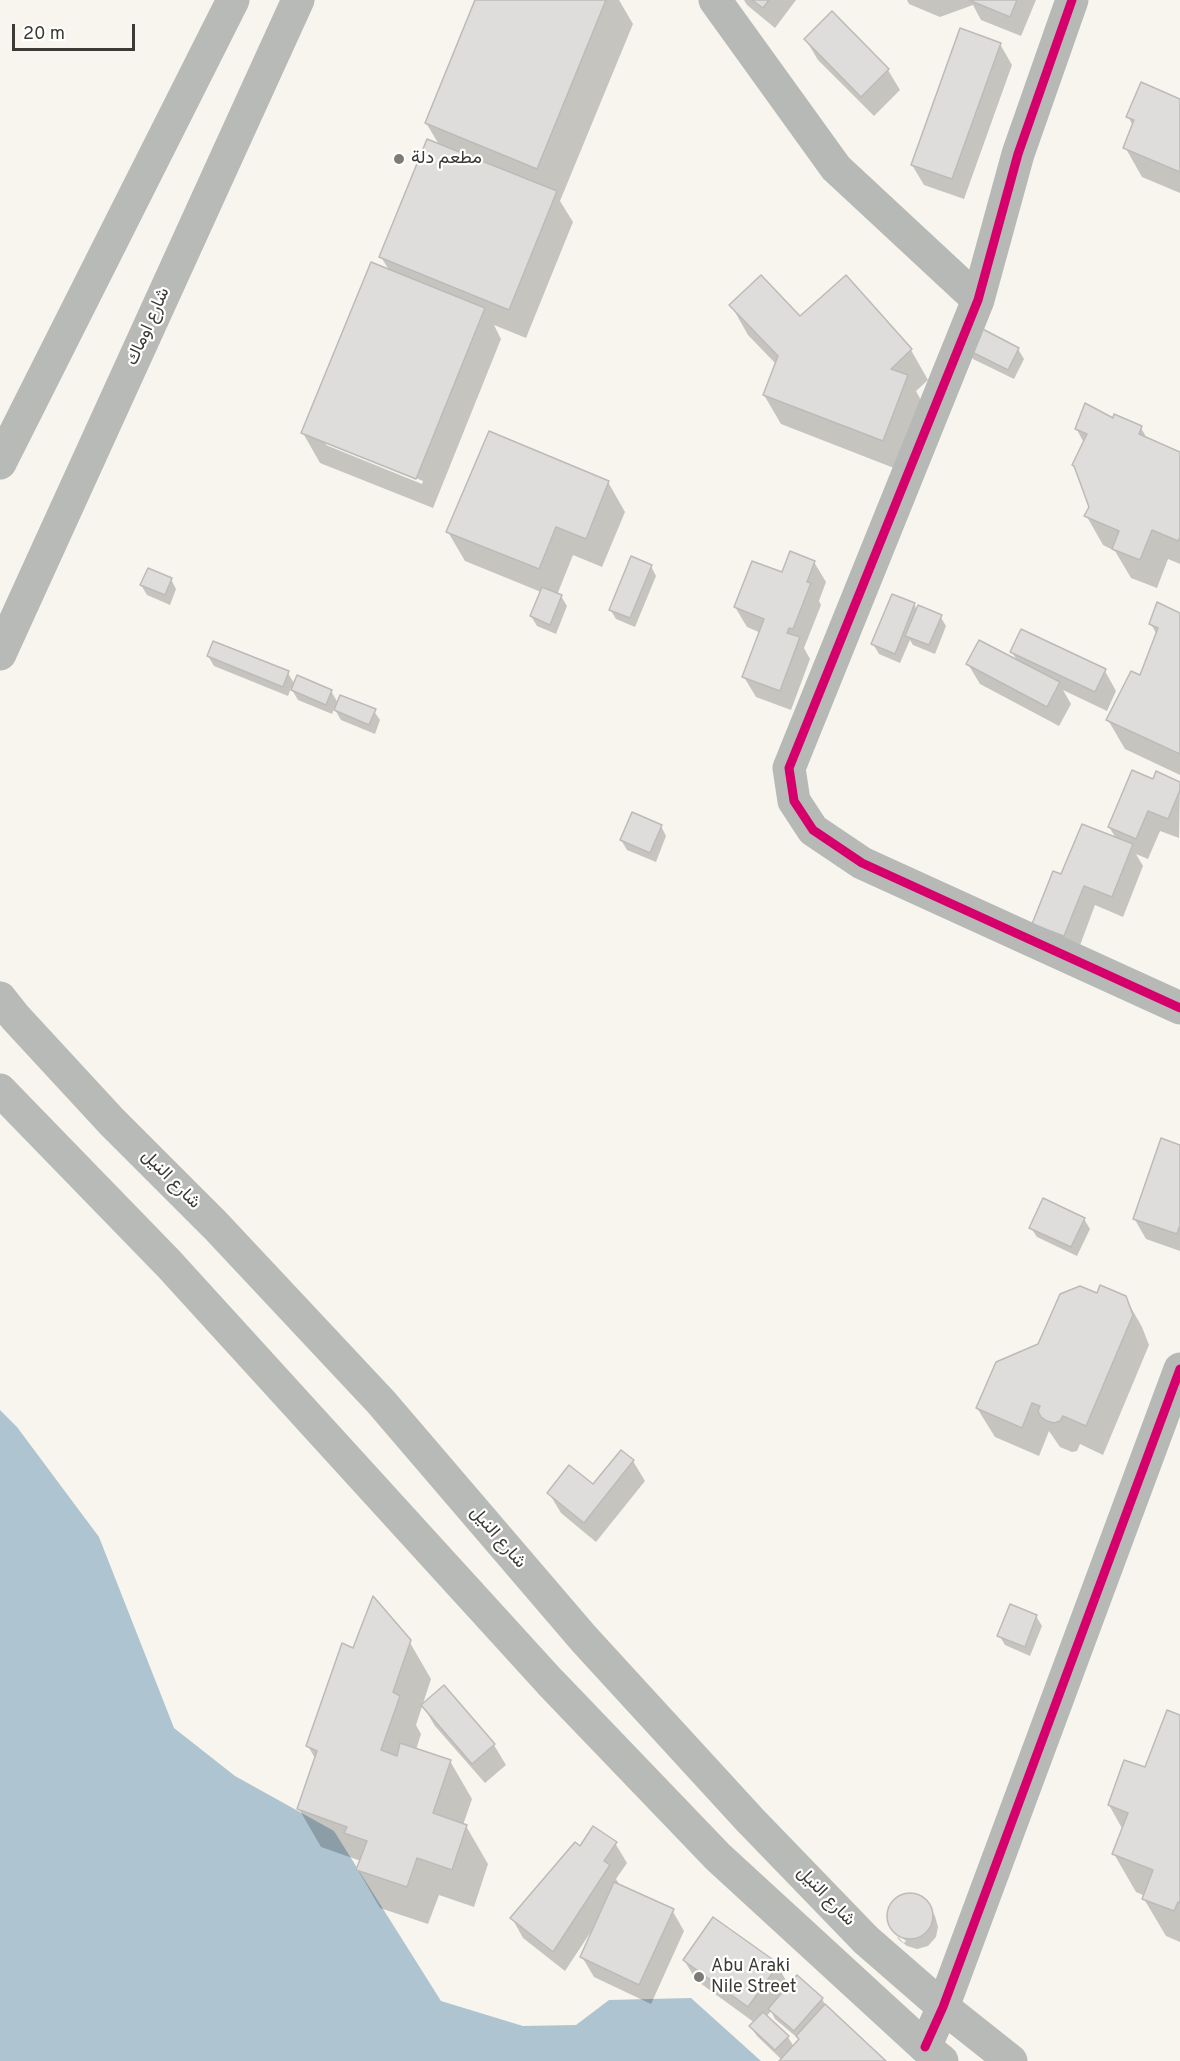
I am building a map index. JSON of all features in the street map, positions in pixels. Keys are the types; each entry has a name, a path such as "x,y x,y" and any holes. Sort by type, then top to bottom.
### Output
{"main road":[{"path":"0,463 233,0"},
{"name":"شارع اوماك","path":"0,654 298,0"},
{"name":"شارع النيل","path":"0,998 112,1122 216,1226 381,1402 584,1640 750,1820 866,1940 943,2007 1011,2061"},
{"path":"0,1090 169,1264 550,1682 718,1857 934,2054"}],"street":[{"path":"715,0 836,168 978,300"},
{"path":"1072,0 1018,154 978,300 789,768 794,801 813,830 862,863 1180,1008"},
{"path":"934,2054 943,2007 1180,1369"}],"water":[{"path":"0,1410 17,1427 99,1537 174,1728 235,1776 334,1831 441,2001 523,2026 576,2025 609,2000 691,1998 761,2061 0,2061"}],"building":[{"path":"475,0 606,0 537,169 425,123"},
{"path":"752,0 769,0 763,8"},
{"path":"969,0 1017,0 1010,17"},
{"path":"832,11 889,69 861,97 804,39"},
{"path":"960,28 1001,43 952,179 911,165"},
{"path":"1141,82 1180,99 1180,172 1123,148 1134,120 1126,117"},
{"path":"427,139 557,191 509,310 379,257"},
{"path":"371,262 485,308 416,479 301,433"},
{"path":"761,275 800,316 846,275 912,349 891,369 908,375 883,441 763,395 778,356 729,305"},
{"path":"977,326 1019,348 1008,370 966,349"},
{"path":"1085,403 1113,418 1114,414 1142,426 1139,434 1180,452 1180,537 1178,541 1152,530 1140,560 1112,549 1119,531 1084,516 1089,507 1072,465 1087,434 1075,429"},
{"path":"489,431 609,481 586,539 556,527 539,569 446,532"},
{"path":"790,551 815,561 807,582 811,583 793,629 789,628 787,633 800,637 780,691 742,677 764,619 734,607 752,561 782,572"},
{"path":"631,556 652,565 630,618 609,610"},
{"path":"148,568 172,578 165,595 140,585"},
{"path":"542,587 562,595 550,625 530,616"},
{"path":"892,594 915,603 895,654 871,644"},
{"path":"1157,602 1180,613 1180,754 1106,720 1131,671 1140,675 1158,628 1149,624"},
{"path":"918,605 942,615 929,645 905,636"},
{"path":"1021,629 1106,669 1095,692 1010,652"},
{"path":"979,640 1060,682 1047,707 966,664"},
{"path":"213,641 289,671 283,687 207,656"},
{"path":"297,675 332,690 326,705 291,690"},
{"path":"340,695 376,709 369,725 334,710"},
{"path":"1132,770 1153,779 1156,771 1180,782 1180,790 1168,819 1148,811 1136,839 1108,827"},
{"path":"632,812 662,825 650,853 620,840"},
{"path":"1082,824 1133,844 1112,897 1084,886 1064,936 1032,924 1053,871 1061,874"},
{"path":"1161,1138 1180,1145 1180,1225 1177,1234 1133,1219"},
{"path":"1043,1198 1085,1218 1071,1247 1029,1228"},
{"path":"1100,1285 1126,1296 1133,1315 1086,1426 1063,1416 1060,1421 1054,1423 1047,1421 1038,1411 1040,1406 1032,1403 1022,1428 976,1408 996,1362 1038,1344 1060,1294 1080,1286 1097,1293"},
{"path":"621,1450 634,1460 584,1523 547,1493 569,1465 593,1484"},
{"path":"373,1596 411,1640 393,1692 400,1696 381,1750 397,1756 400,1743 451,1760 433,1813 467,1825 452,1870 417,1858 407,1887 356,1870 367,1841 344,1833 347,1827 297,1809 317,1751 306,1746 342,1643 353,1648"},
{"path":"1010,1604 1037,1615 1025,1647 997,1636"},
{"path":"444,1685 495,1744 472,1764 421,1705"},
{"path":"1167,1710 1180,1715 1180,1903 1178,1902 1174,1911 1142,1899 1153,1870 1112,1854 1128,1813 1108,1805 1124,1760 1145,1767"},
{"path":"593,1826 617,1842 604,1861 610,1865 553,1952 510,1918 575,1842 580,1846"},
{"path":"614,1882 674,1909 639,1985 580,1957"},
{"path":"910,1893 926,1900 933,1916 926,1932 910,1939 894,1932 887,1916 894,1900"},
{"path":"713,1917 779,1964 748,2007 683,1960"},
{"path":"797,1975 823,1998 794,2031 768,2009"},
{"path":"825,2004 886,2061 779,2061 799,2039 796,2036"},
{"path":"763,2012 789,2036 775,2050 749,2026"}],"cycle path":[{"path":"1072,0 1018,154 978,300 789,768 794,801 813,830 862,863 1180,1008"},
{"path":"925,2047 943,2007 1180,1369"}],"place":[{"name":"مطعم دلة","path":"399,159"},
{"name":"Abu Araki Nile Street","path":"699,1977"}]}
